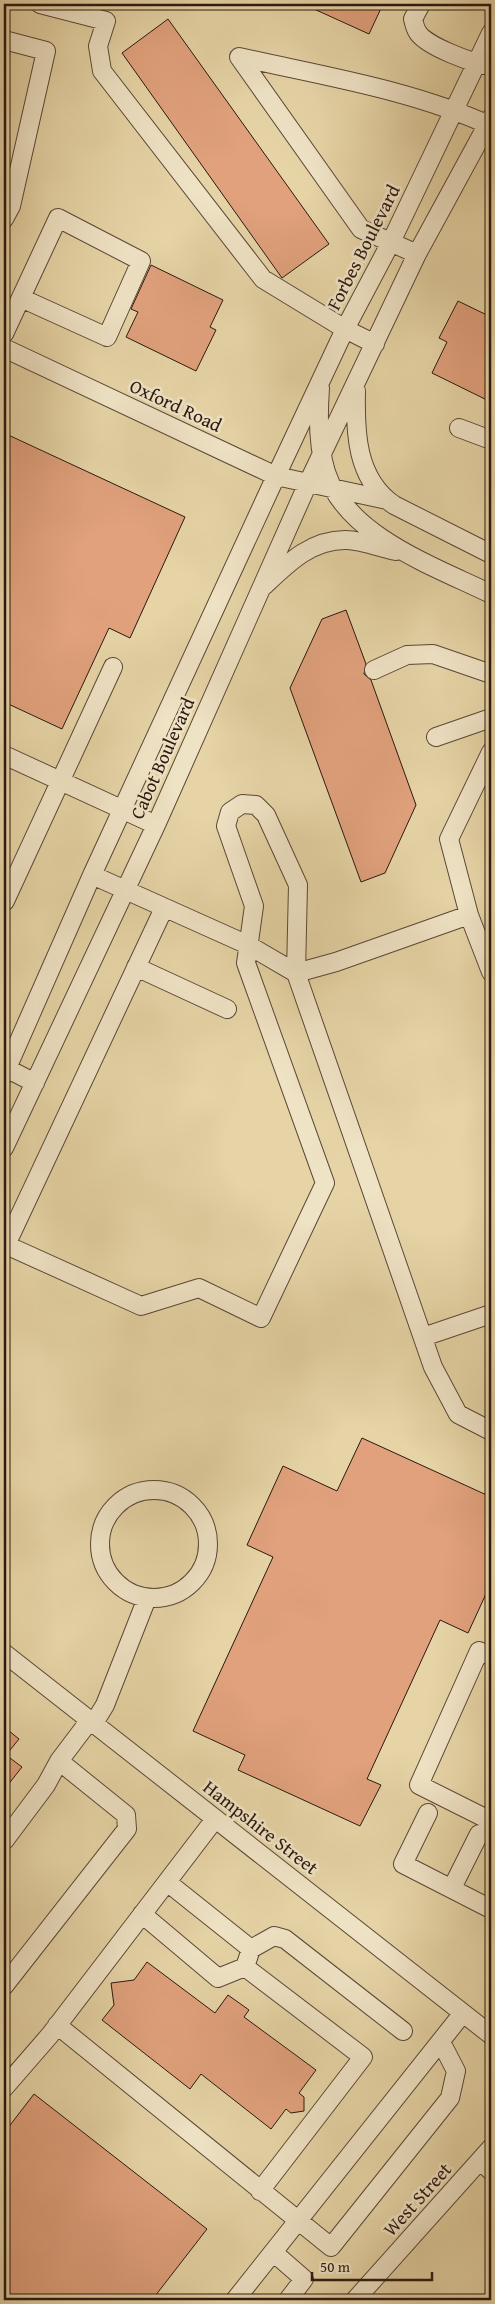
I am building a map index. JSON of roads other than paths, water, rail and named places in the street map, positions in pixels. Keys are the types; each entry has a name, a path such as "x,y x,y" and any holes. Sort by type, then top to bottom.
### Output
{"street":[{"path":"40,4 106,21 98,46 102,71 263,279 345,329 375,344"},
{"path":"421,4 413,19 417,32 427,41 484,65"},
{"name":"Forbes Boulevard","path":"491,33 484,65 454,110 391,242 345,329 321,380 319,423 325,471 344,505 369,530 410,554 491,594"},
{"path":"4,40 46,51 11,206 4,219"},
{"path":"387,500 372,482 360,453 355,427 356,383 418,254 490,123 454,110 394,93 239,56 361,228 418,254"},
{"path":"4,334 58,218 141,261 107,337 21,298"},
{"name":"Oxford Road","path":"4,348 276,476 334,489"},
{"name":"Cabot Boulevard","path":"5,1070 92,875 321,380"},
{"name":"Cabot Boulevard","path":"4,1148 156,824 259,590 356,383"},
{"path":"459,428 491,440"},
{"path":"334,489 387,500 418,518 491,554"},
{"path":"259,590 295,556 331,541 348,540 410,554"},
{"path":"374,670 407,656 433,654 491,674"},
{"path":"4,901 62,782 113,667"},
{"path":"436,737 491,718"},
{"path":"491,752 448,839 469,915 491,972"},
{"path":"4,755 156,824"},
{"path":"164,908 5,1244 141,1306 198,1288 261,1318 325,1183 246,963 254,906 226,826 230,812 235,807 249,803 262,809 266,815 298,885 296,973 433,1367 458,1414 491,1431"},
{"path":"92,875 248,945 296,973 336,962 469,915"},
{"path":"136,967 227,1009"},
{"path":"5,1070 35,1083"},
{"path":"423,1337 491,1314"},
{"path":"154,1490 180,1497 191,1505 200,1515 208,1541 203,1568 195,1579 185,1588 160,1598 147,1598 134,1595 112,1579 104,1567 100,1554 101,1534 108,1515 116,1505 128,1496 154,1490"},
{"path":"4,1840 46,1785 59,1761 105,1704 147,1598"},
{"path":"491,1656 478,1651 419,1785 491,1821"},
{"name":"Hampshire Street","path":"4,1653 491,2035"},
{"path":"4,1986 127,1829 126,1815 59,1761"},
{"path":"428,1813 403,1864 491,1909"},
{"path":"4,2088 57,2025 215,1818"},
{"path":"452,1888 478,1834"},
{"path":"167,1882 251,1949"},
{"path":"142,1914 218,1978 245,1967 251,1949 274,1936 285,1939 403,2032"},
{"path":"245,1967 363,2057 260,2191"},
{"path":"235,2300 463,2013"},
{"path":"57,2025 331,2247 450,2098 456,2071 440,2042"},
{"name":"West Street","path":"355,2300 487,2160"},
{"path":"273,2252 304,2279 288,2300"}]}
